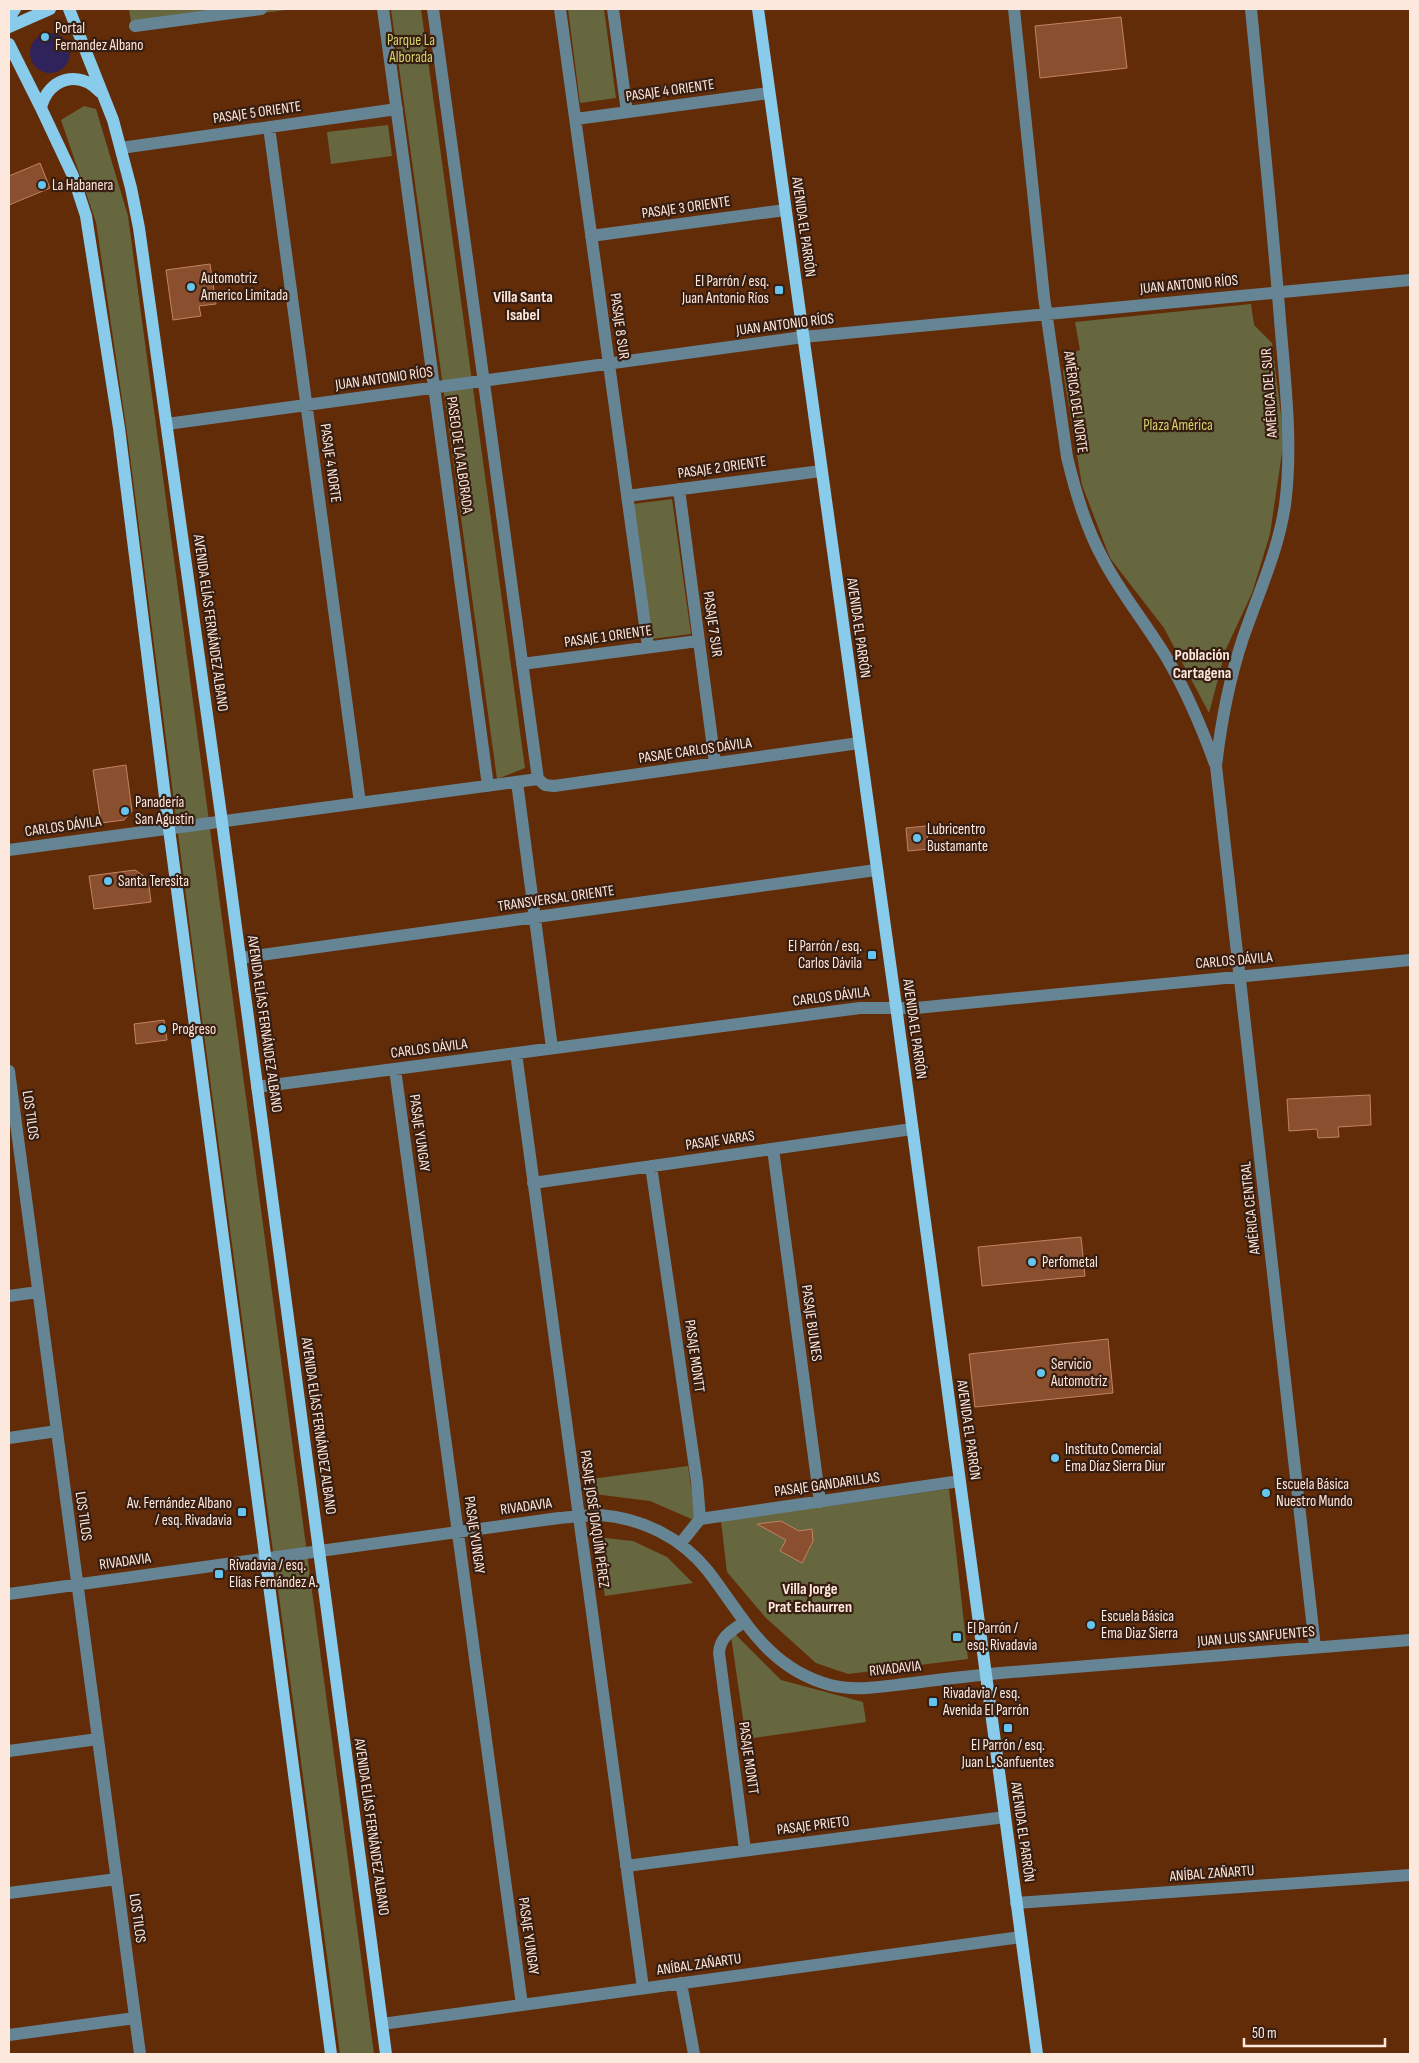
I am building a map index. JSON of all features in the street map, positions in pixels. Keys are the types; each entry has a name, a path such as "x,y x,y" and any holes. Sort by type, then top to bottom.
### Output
{"main road":[{"path":"9,18 15,9"},
{"path":"9,27 50,9"},
{"name":"AVENIDA ELÍAS FERNÁNDEZ ALBANO","path":"69,9 121,148 139,228 258,1087 386,2054"},
{"name":"AVENIDA EL PARRÓN","path":"758,9 896,1006 1037,2054"},
{"path":"9,44 42,108 73,176 86,216 119,428 169,829 331,2054"},
{"path":"42,108 46,94 56,84 70,79 84,80 102,94"}],"street":[{"path":"135,26 261,9"},
{"name":"PASEO DE LA ALBORADA","path":"383,9 488,786"},
{"path":"433,9 538,779"},
{"name":"PASAJE 8 SUR","path":"560,9 648,648"},
{"path":"612,9 627,112"},
{"name":"AMÉRICA DEL NORTE","path":"1014,9 1046,314 1067,457 1081,509 1105,562 1148,627 1180,683 1203,731 1216,766"},
{"name":"AMÉRICA DEL SUR","path":"1216,766 1220,729 1232,674 1273,556 1284,507 1288,464 1289,429 1278,292 1251,9"},
{"name":"PASAJE 4 ORIENTE","path":"576,119 769,93"},
{"name":"PASAJE 5 ORIENTE","path":"121,148 397,109"},
{"name":"PASAJE 4 NORTE","path":"269,127 360,803"},
{"name":"PASAJE 3 ORIENTE","path":"591,236 785,210"},
{"name":"JUAN ANTONIO RÍOS","path":"167,424 803,337 1410,280"},
{"name":"PASAJE 2 ORIENTE","path":"627,496 821,471"},
{"name":"PASAJE 7 SUR","path":"679,489 715,763"},
{"name":"PASAJE 1 ORIENTE","path":"522,664 698,641"},
{"name":"PASAJE CARLOS DÁVILA","path":"538,779 545,785 554,786 859,743"},
{"name":"AMÉRICA CENTRAL","path":"1216,766 1315,1648"},
{"name":"CARLOS DÁVILA","path":"9,850 538,779"},
{"path":"517,782 552,1048"},
{"name":"TRANSVERSAL ORIENTE","path":"240,958 876,870"},
{"name":"CARLOS DÁVILA","path":"258,1087 860,1008 896,1006 916,1008 1410,960"},
{"name":"PASAJE JOSÉ JOAQUÍN PÉREZ","path":"516,1053 643,1988"},
{"name":"PASAJE YUNGAY","path":"395,1069 522,2005"},
{"name":"LOS TILOS","path":"9,1072 14,1153 38,1292 140,2054"},
{"name":"PASAJE VARAS","path":"533,1183 912,1129"},
{"name":"PASAJE BULNES","path":"772,1149 820,1502"},
{"name":"PASAJE MONTT","path":"651,1166 697,1482 700,1519"},
{"path":"9,1296 38,1292"},
{"path":"9,1438 57,1431"},
{"name":"PASAJE GANDARILLAS","path":"700,1519 960,1482"},
{"name":"RIVADAVIA","path":"9,1594 458,1532 578,1516 599,1515 640,1523 668,1536 680,1544 707,1570 759,1641 788,1666 809,1677 832,1685 870,1688 986,1674"},
{"path":"680,1544 700,1519"},
{"name":"PASAJE MONTT","path":"744,1622 725,1636 719,1653 745,1850"},
{"name":"JUAN LUIS SANFUENTES","path":"986,1674 1410,1640"},
{"path":"9,1751 98,1739"},
{"name":"PASAJE PRIETO","path":"626,1866 1005,1817"},
{"name":"ANÍBAL ZAÑARTU","path":"1016,1903 1410,1875"},
{"path":"9,1893 116,1879"},
{"name":"ANÍBAL ZAÑARTU","path":"382,2024 1021,1936"},
{"path":"681,1983 694,2054"},
{"path":"9,2035 135,2018"}],"green space":[{"path":"129,9 295,9 132,29"},
{"name":"Parque La Alborada","path":"391,9 421,9 525,768 497,779"},
{"path":"568,9 604,9 616,98 580,103"},
{"path":"84,106 96,109 128,216 374,2054 340,2054 194,959 128,440 96,222 61,120"},
{"path":"388,125 392,156 331,164 327,132"},
{"name":"Plaza América","path":"1251,304 1254,325 1272,343 1284,439 1270,534 1252,593 1226,649 1209,713 1164,628 1110,558 1082,485 1063,372 1067,355 1080,350 1075,322"},
{"path":"672,499 691,634 651,639 633,504"},
{"path":"688,1466 696,1521 650,1501 594,1494 591,1479"},
{"path":"949,1489 968,1659 848,1674 816,1663 766,1618 727,1572 721,1521"},
{"path":"596,1537 633,1541 667,1557 693,1583 605,1596"},
{"path":"730,1629 781,1680 863,1702 866,1722 746,1739"}],"shaded area":[{"path":"46,33 54,33 61,36 67,42 70,53 67,64 61,70 54,73 46,73 39,70 33,64 30,57 30,49 33,42 39,36"}],"building":[{"path":"1121,17 1127,68 1040,78 1035,26"},
{"path":"40,163 50,188 9,205 9,176"},
{"name":"Automotriz Americo Limitada","path":"210,264 216,304 199,306 201,316 173,320 166,270"},
{"path":"126,765 132,811 124,820 101,823 93,770"},
{"name":"Lubricentro Bustamante","path":"926,826 929,849 908,851 906,828"},
{"path":"135,870 148,879 151,902 94,909 89,876"},
{"path":"164,1020 167,1040 136,1044 134,1024"},
{"path":"1370,1095 1371,1125 1338,1127 1339,1137 1318,1138 1317,1129 1289,1131 1287,1099"},
{"name":"Perfometal","path":"1081,1237 1085,1276 982,1286 978,1247"},
{"name":"Servicio Automotriz","path":"1108,1339 1113,1393 975,1407 969,1354"},
{"path":"781,1521 799,1531 812,1529 813,1541 802,1563 780,1551 786,1540 757,1524"}],"place":[{"name":"Portal Fernandez Albano","path":"45,37"},
{"name":"La Habanera","path":"42,185"},
{"name":"Automotriz Americo Limitada","path":"191,287"},
{"name":"El Parrón / esq. Juan Antonio Ríos","path":"779,290"},
{"name":"Panadería San Agustin","path":"125,811"},
{"name":"Lubricentro Bustamante","path":"917,838"},
{"name":"Santa Teresita","path":"108,881"},
{"name":"El Parrón / esq. Carlos Dávila","path":"872,955"},
{"name":"Progreso","path":"162,1029"},
{"name":"Perfometal","path":"1032,1262"},
{"name":"Servicio Automotriz","path":"1041,1373"},
{"name":"Instituto Comercial Ema Díaz Sierra Diur","path":"1055,1458"},
{"name":"Escuela Básica Nuestro Mundo","path":"1266,1493"},
{"name":"Av. Fernández Albano / esq. Rivadavia","path":"242,1512"},
{"name":"Rivadavia / esq. Elías Fernández A.","path":"219,1574"},
{"name":"Escuela Básica Ema Diaz Sierra","path":"1091,1625"},
{"name":"El Parrón / esq. Rivadavia","path":"957,1637"},
{"name":"Rivadavia / esq. Avenida El Parrón","path":"933,1702"},
{"name":"El Parrón / esq. Juan L. Sanfuentes","path":"1008,1728"}],"district":[{"name":"Villa Santa Isabel","path":"523,305"},
{"name":"Población Cartagena","path":"1202,663"},
{"name":"Villa Jorge Prat Echaurren","path":"810,1597"}]}
